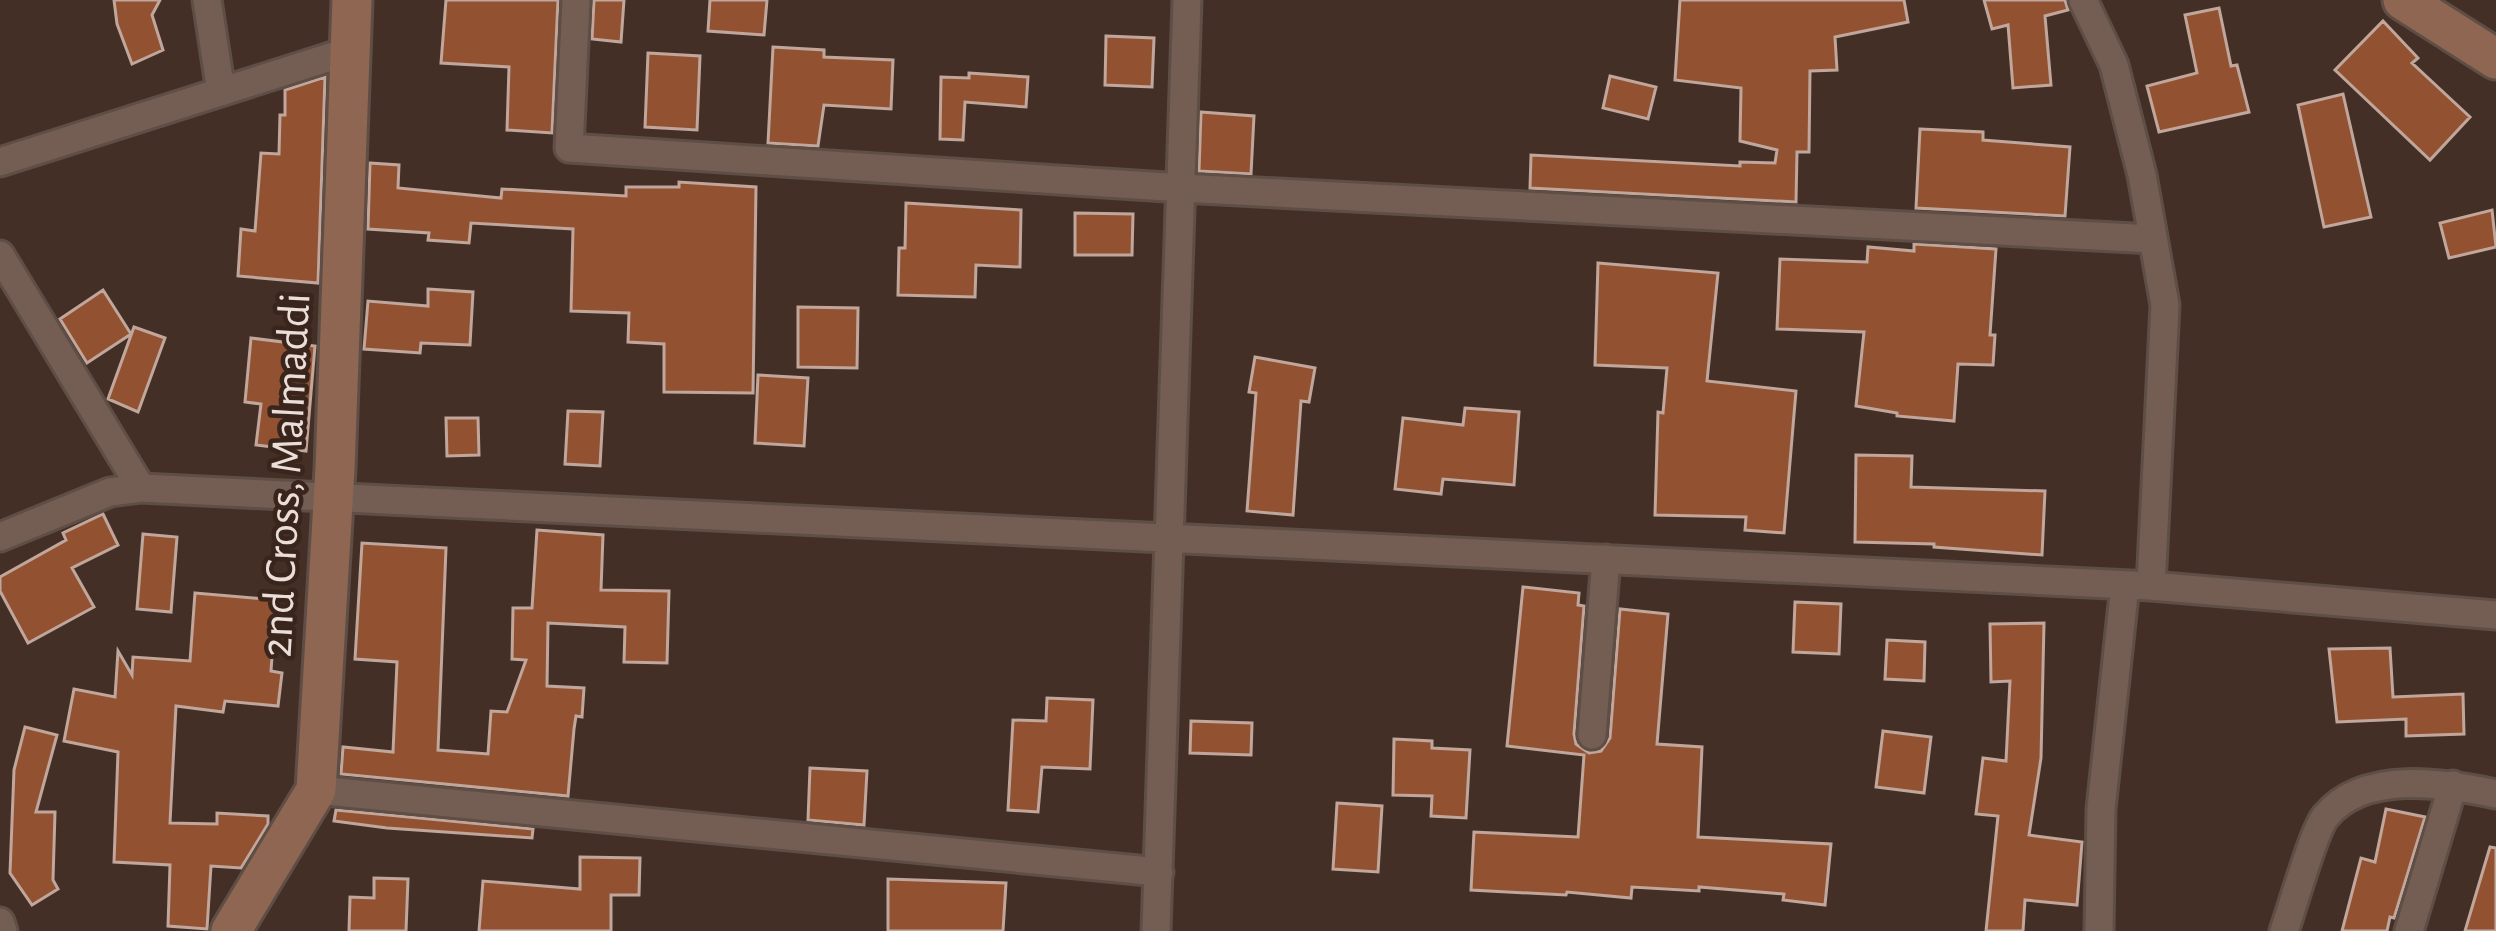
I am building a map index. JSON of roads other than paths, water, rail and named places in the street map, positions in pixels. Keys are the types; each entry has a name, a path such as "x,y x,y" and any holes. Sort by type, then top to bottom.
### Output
{"street":[{"path":"207,0 221,92"},
{"name":"2nd Cross, Malmaddi","path":"231,931 316,790 333,499 352,0"},
{"path":"576,0 569,148 1182,188 2153,239"},
{"path":"1156,931 1187,0"},
{"path":"2083,0 2114,64 2142,175 2164,305 2138,586 2101,809 2099,931"},
{"path":"2420,4 2496,59"},
{"path":"0,162 349,51"},
{"path":"0,255 141,488"},
{"path":"0,538 110,492 141,488 2138,586 2496,615"},
{"path":"1592,735 1606,559"},
{"path":"2409,931 2453,785"},
{"path":"2284,931 2325,817 2364,788 2453,785 2496,794"},
{"path":"316,790 1159,872"},
{"path":"0,922 3,931"}]}
